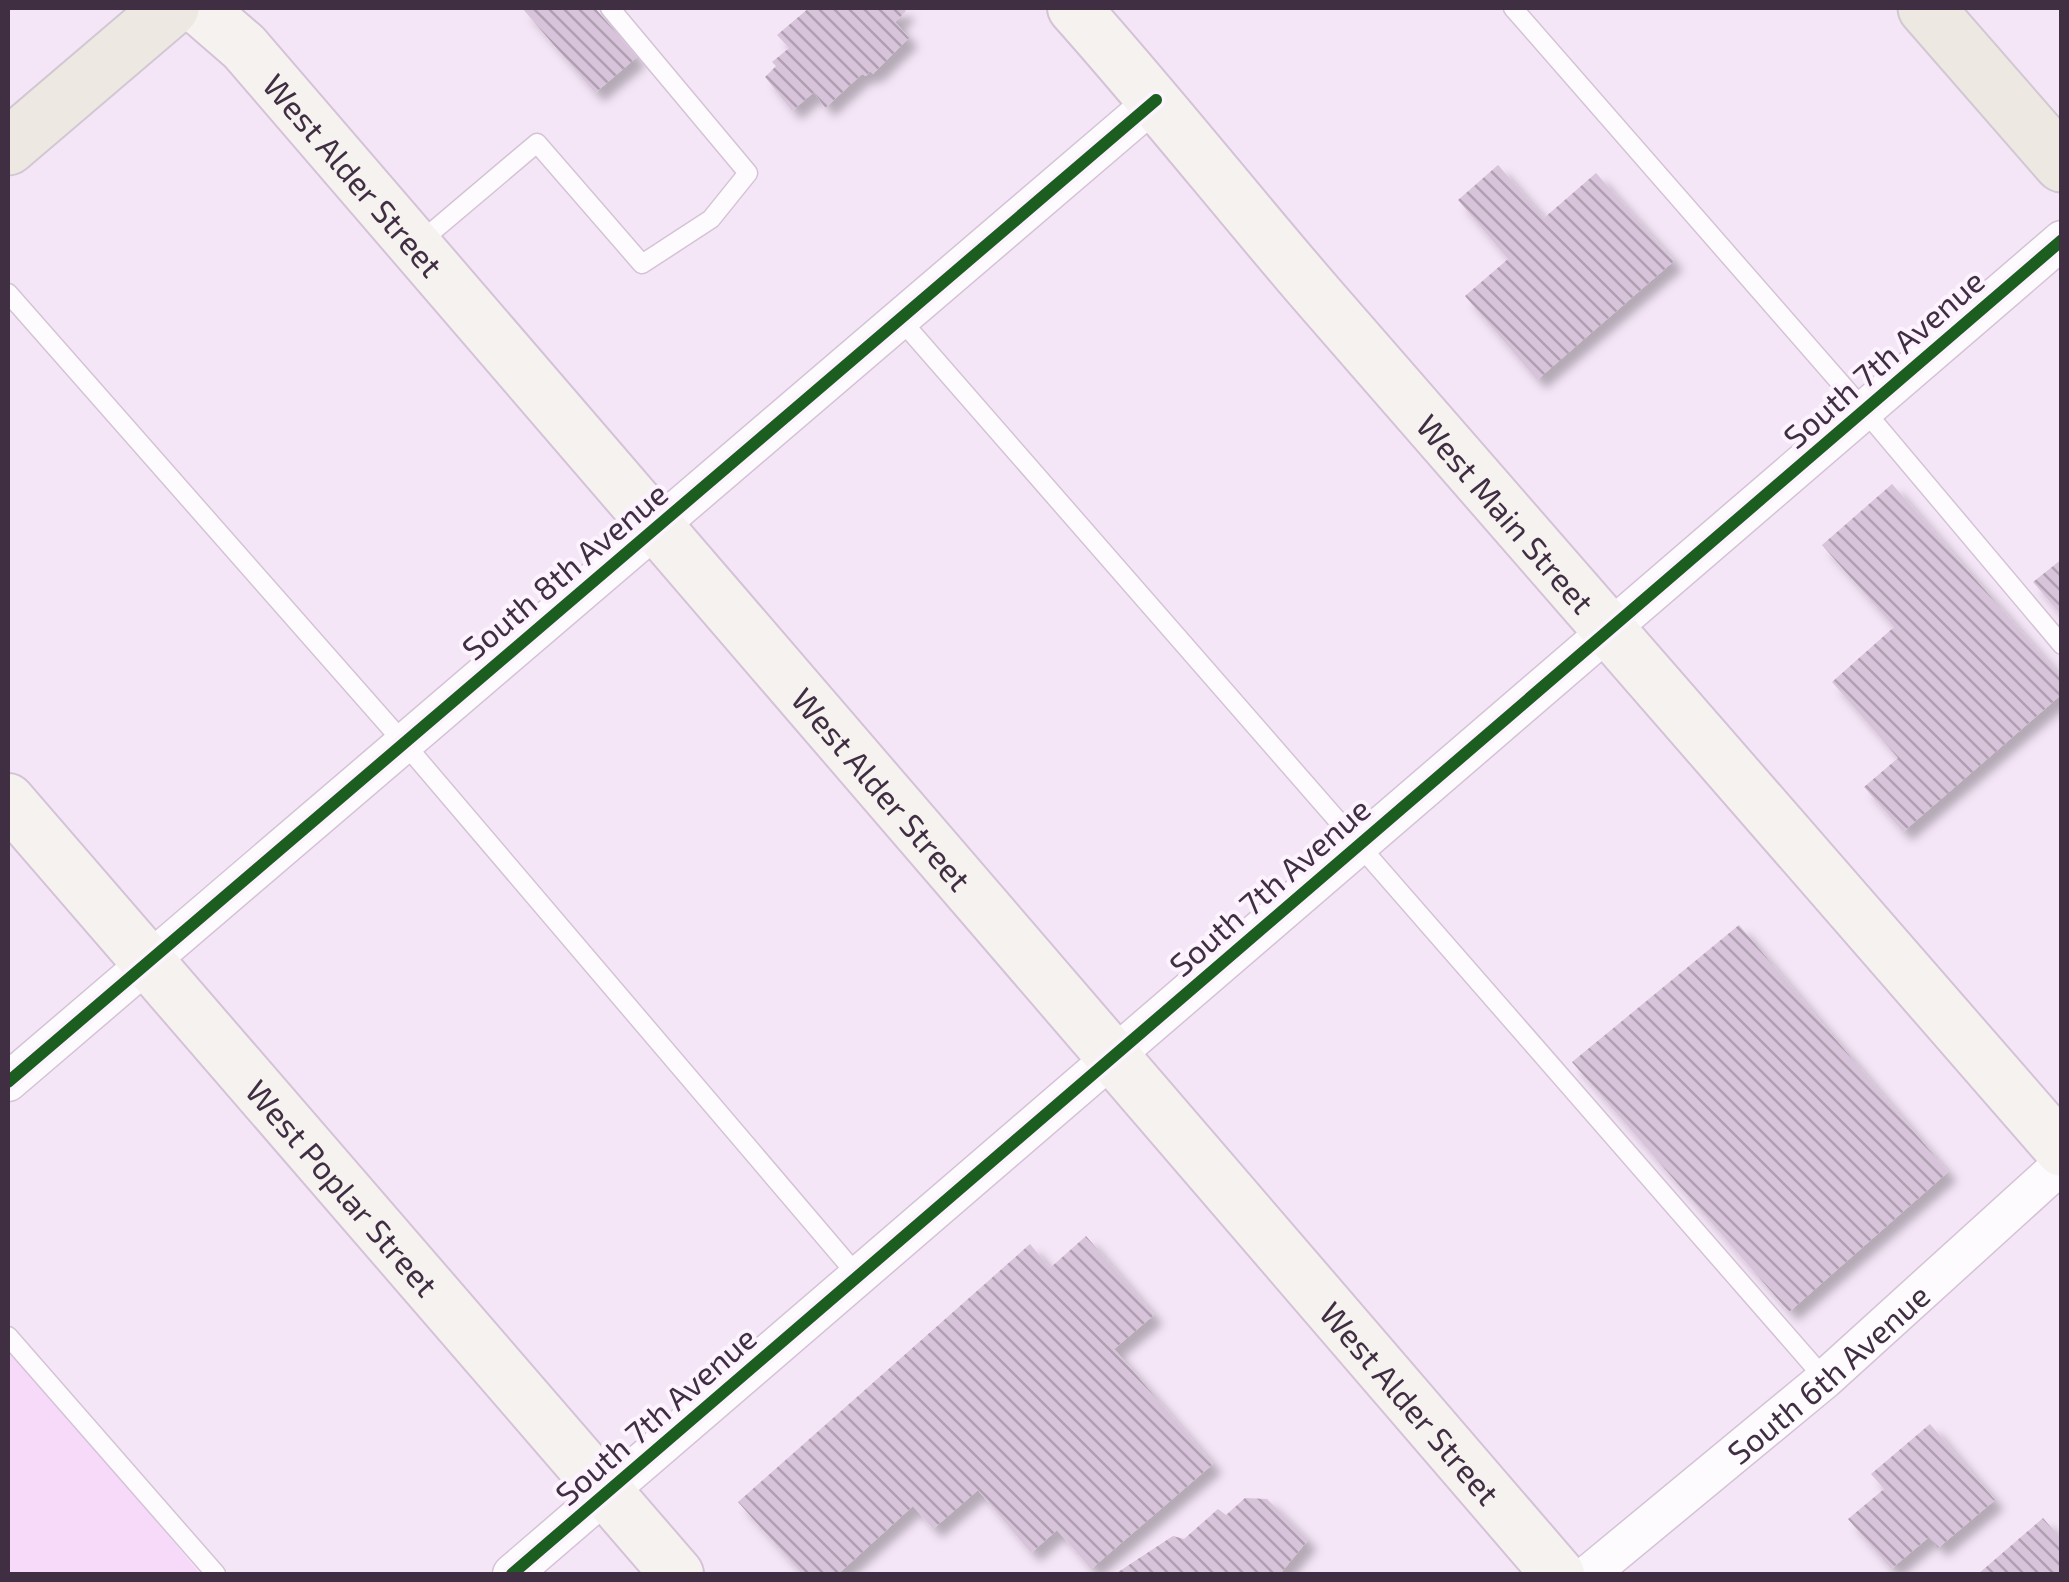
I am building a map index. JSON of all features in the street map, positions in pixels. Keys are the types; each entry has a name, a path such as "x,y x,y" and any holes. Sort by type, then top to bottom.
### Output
{"main road":[{"path":"8,148 172,8"},
{"name":"West Alder Street","path":"200,8 244,46 1558,1574"},
{"name":"West Main Street","path":"1074,8 1607,632 2062,1150"},
{"path":"1926,8 2062,164"},
{"name":"West Poplar Street","path":"8,800 677,1574"}],"street":[{"name":"South 8th Avenue","path":"8,1082 1156,100"},
{"name":"South 7th Avenue","path":"512,1574 2062,240"},
{"name":"South 6th Avenue","path":"1589,1574 1825,1379 2062,1164"}],"lane":[{"path":"416,245 537,143 642,264 711,219 748,173 610,8"},
{"path":"1513,8 1864,410 2062,645"},
{"path":"8,293 404,743 858,1276"},
{"path":"900,319 1825,1379"},
{"path":"8,1336 216,1574"}],"shaded area":[{"path":"8,1344 200,1574 8,1574"}],"building":[{"path":"522,8 595,8 637,57 595,93"},
{"path":"809,8 903,8 906,11 895,22 909,38 873,74 862,74 825,108 814,92 792,111 765,77 776,66 772,62 789,48 777,35"},
{"path":"1498,165 1544,218 1596,173 1674,261 1537,380 1465,296 1508,259 1458,200"},
{"path":"1892,484 2062,678 2062,694 1903,832 1864,787 1898,758 1832,682 1894,627 1822,545"},
{"path":"2062,559 2062,616 2033,582"},
{"path":"1739,925 1948,1172 1789,1312 1572,1062"},
{"path":"1086,1236 1154,1315 1114,1349 1213,1464 1091,1569 1057,1530 1031,1553 978,1490 933,1529 913,1506 838,1574 802,1574 738,1502 1030,1244 1050,1268"},
{"path":"1930,1424 1995,1500 1938,1548 1929,1537 1891,1569 1848,1519 1884,1489 1871,1474"},
{"path":"1245,1498 1267,1499 1308,1540 1280,1574 1115,1574 1173,1536 1184,1539 1218,1509 1226,1515"},
{"path":"2043,1518 2062,1540 2062,1574 1978,1574"}],"cycle path":[{"path":"8,1082 1156,100"},
{"path":"512,1574 2062,240"}]}
